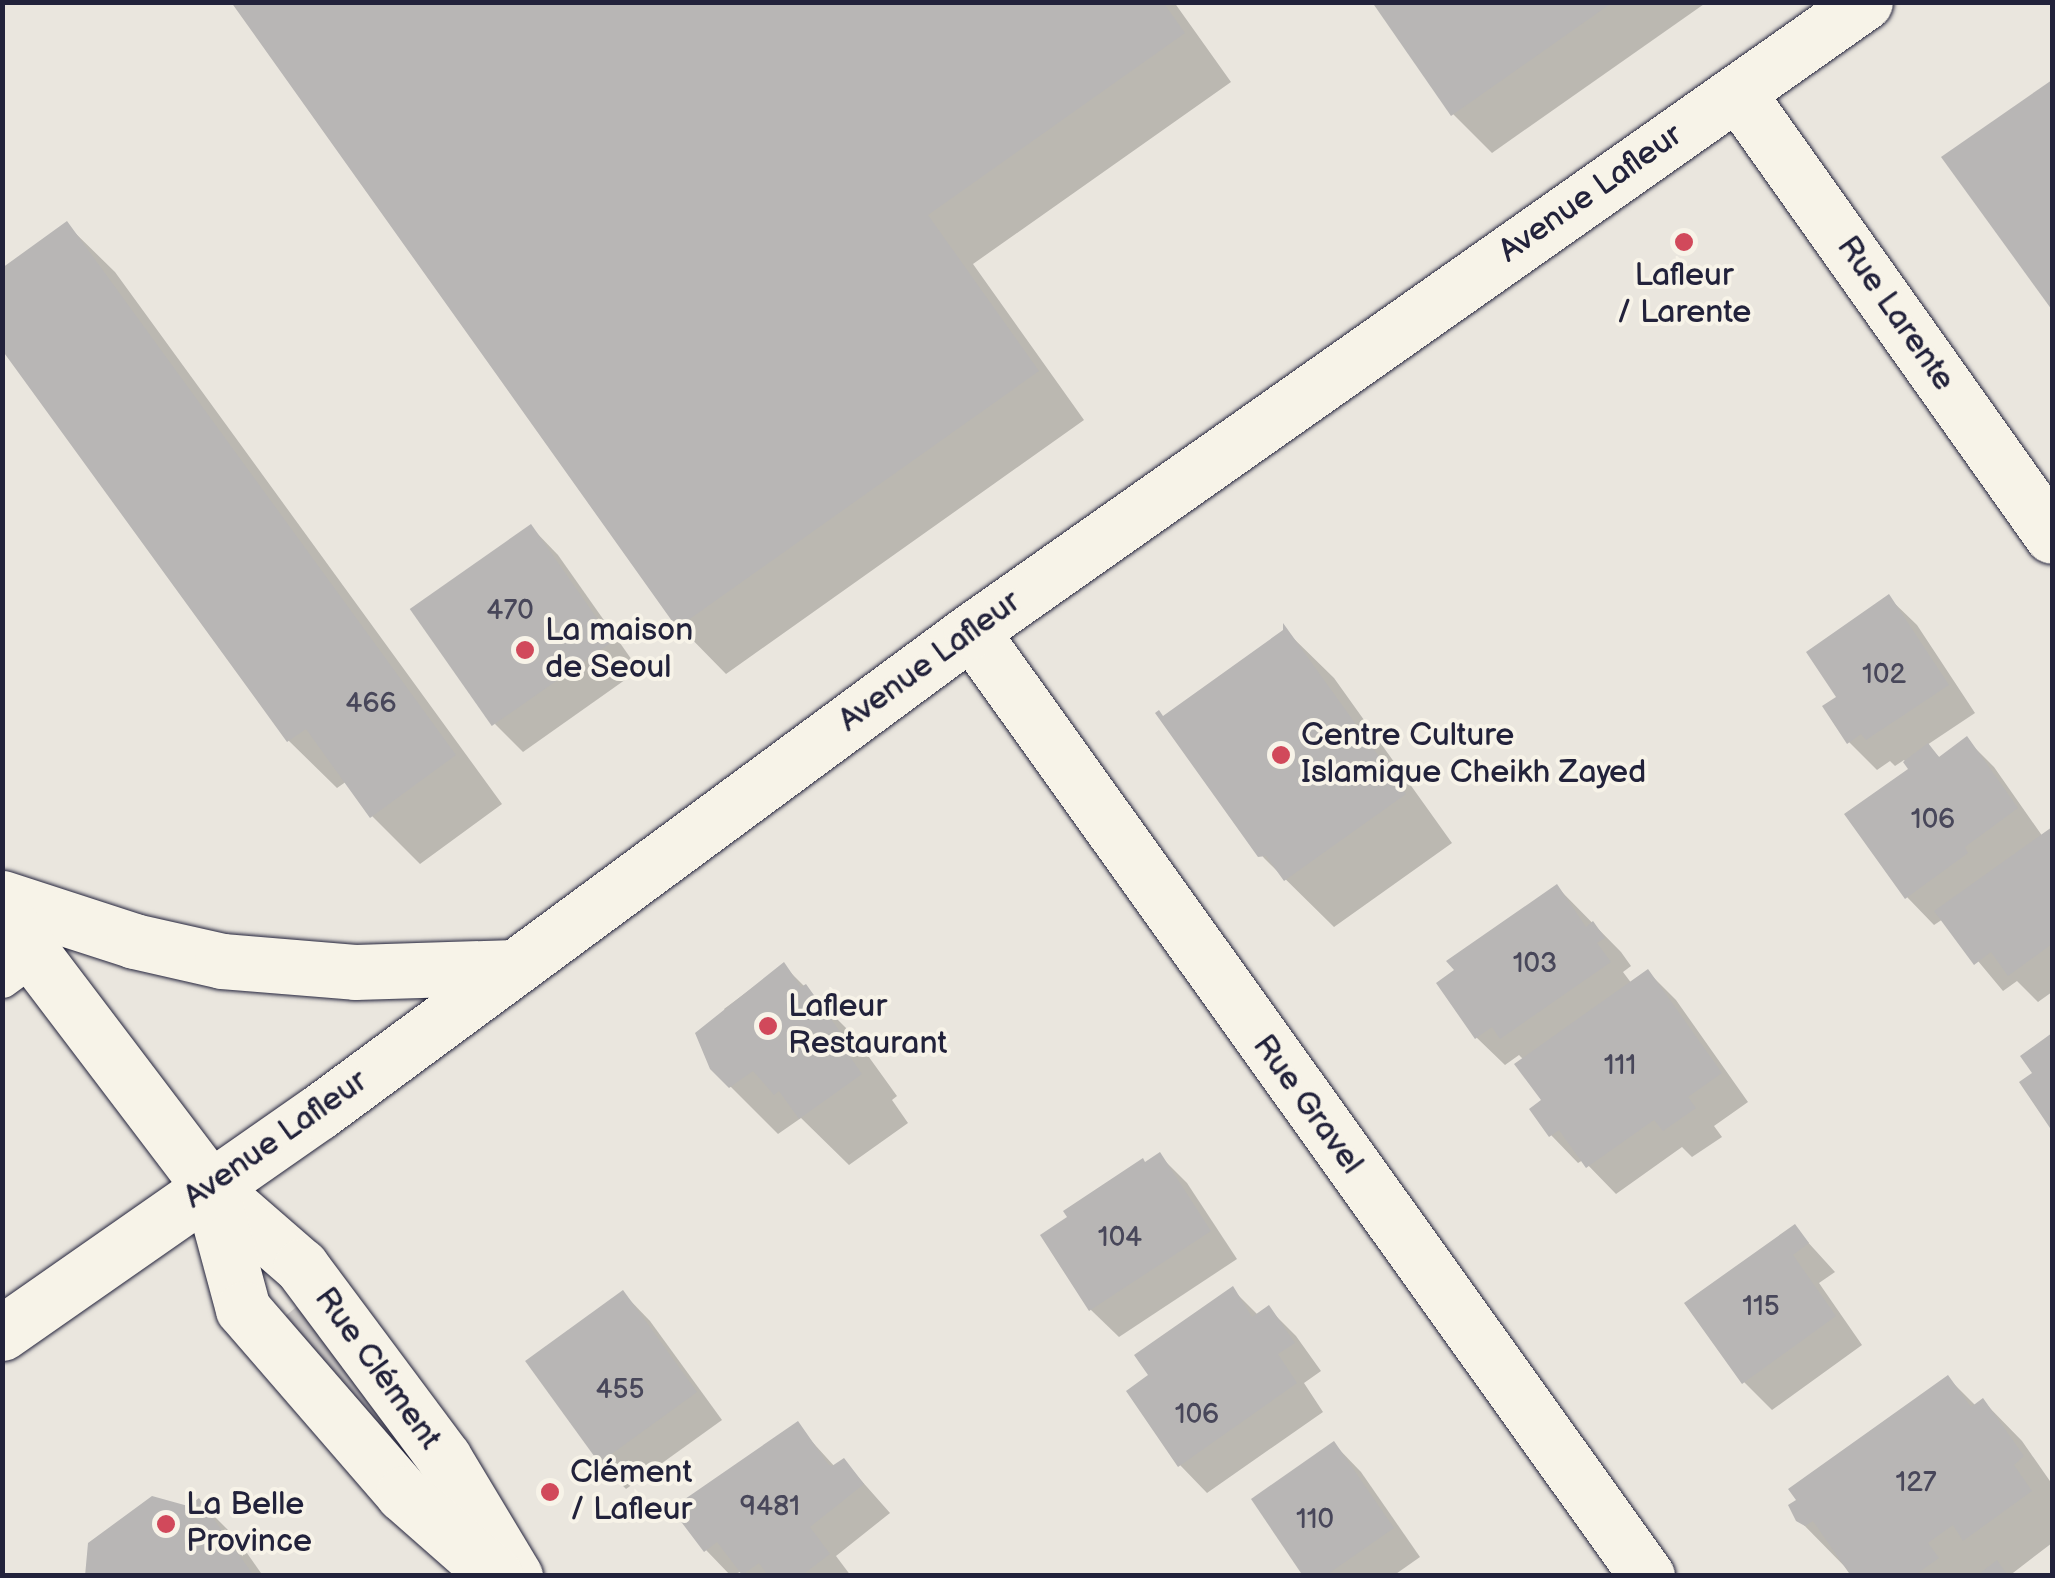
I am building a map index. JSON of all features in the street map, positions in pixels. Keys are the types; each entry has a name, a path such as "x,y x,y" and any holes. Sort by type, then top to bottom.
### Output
{"main road":[{"name":"Avenue Lafleur","path":"2,1333 515,967 971,631 1865,2"},
{"name":"Rue Larente","path":"1737,92 2052,536"},
{"name":"Rue Gravel","path":"971,631 1647,1576"},
{"path":"2,898 134,941 222,962 355,972 515,967"},
{"name":"Rue Clément","path":"2,913 19,968 210,1187 301,1266 444,1458 514,1576"},
{"name":"Rue Clément","path":"210,1187 243,1309 403,1494 496,1576"}],"shaded area":[{"path":"300,1304 396,1437 387,1437 278,1322"}],"building":[{"path":"231,2 1163,2 1185,33 928,215 1039,371 677,628"},
{"path":"1372,2 1613,2 1451,116"},
{"path":"2052,80 2052,310 1941,157"},
{"path":"67,221 456,755 370,818 306,729 287,742 2,350 2,268"},
{"path":"531,524 613,641 492,726 410,609"},
{"path":"1889,594 1949,685 1866,740 1861,734 1847,744 1822,706 1836,697 1806,652"},
{"name":"Centre Culture Islamique Cheikh Zayed","path":"1283,623 1406,794 1284,881 1266,856 1258,857 1155,713 1159,710 1163,716 1283,630"},
{"path":"1967,736 2018,808 1965,847 1968,853 1905,899 1844,814 1908,769 1903,762 1928,743 1939,757"},
{"path":"2052,827 2052,944 2008,976 1991,952 1974,965 1934,911"},
{"path":"1557,884 1586,927 1593,921 1605,938 1597,943 1611,962 1500,1039 1492,1027 1475,1039 1436,983 1454,970 1446,961"},
{"path":"784,962 801,987 806,984 851,1047 846,1051 862,1074 799,1119 779,1091 774,1095 753,1071 729,1088 710,1069 695,1033"},
{"path":"1648,969 1722,1073 1688,1097 1696,1108 1663,1131 1654,1120 1586,1168 1559,1130 1549,1137 1529,1109 1541,1100 1514,1064"},
{"path":"2052,1033 2052,1131 2019,1082 2032,1073 2020,1056"},
{"path":"1160,1152 1211,1231 1089,1311 1040,1235 1067,1217 1063,1211 1143,1158 1145,1162"},
{"path":"1795,1224 1809,1243 1793,1255 1836,1316 1742,1384 1684,1303"},
{"path":"1233,1286 1252,1317 1269,1305 1295,1343 1278,1354 1297,1383 1178,1467 1126,1391 1148,1375 1134,1355"},
{"path":"623,1290 697,1392 599,1463 525,1361"},
{"path":"1948,1375 1971,1407 1983,1398 2024,1456 2014,1465 2032,1491 1963,1541 1953,1525 1928,1543 1939,1558 1914,1576 1851,1576 1813,1521 1805,1526 1796,1521 1788,1505 1796,1500 1788,1489"},
{"path":"798,1421 828,1464 832,1466 844,1458 864,1484 810,1527 830,1554 801,1576 768,1576 759,1563 742,1575 717,1542 704,1552 676,1515 689,1505 685,1499"},
{"path":"1334,1441 1394,1528 1325,1576 1303,1576 1251,1499"},
{"name":"La Belle Province","path":"152,1496 188,1506 199,1498 254,1576 85,1576 88,1543"},
{"path":"1997,1560 2008,1576 1976,1576"}],"place":[{"name":"Lafleur / Larente","path":"1684,242"},
{"name":"La maison de Seoul","path":"525,650"},
{"name":"Centre Culture Islamique Cheikh Zayed","path":"1281,755"},
{"name":"Lafleur Restaurant","path":"768,1026"},
{"name":"Clément / Lafleur","path":"550,1492"},
{"name":"La Belle Province","path":"166,1524"}]}
